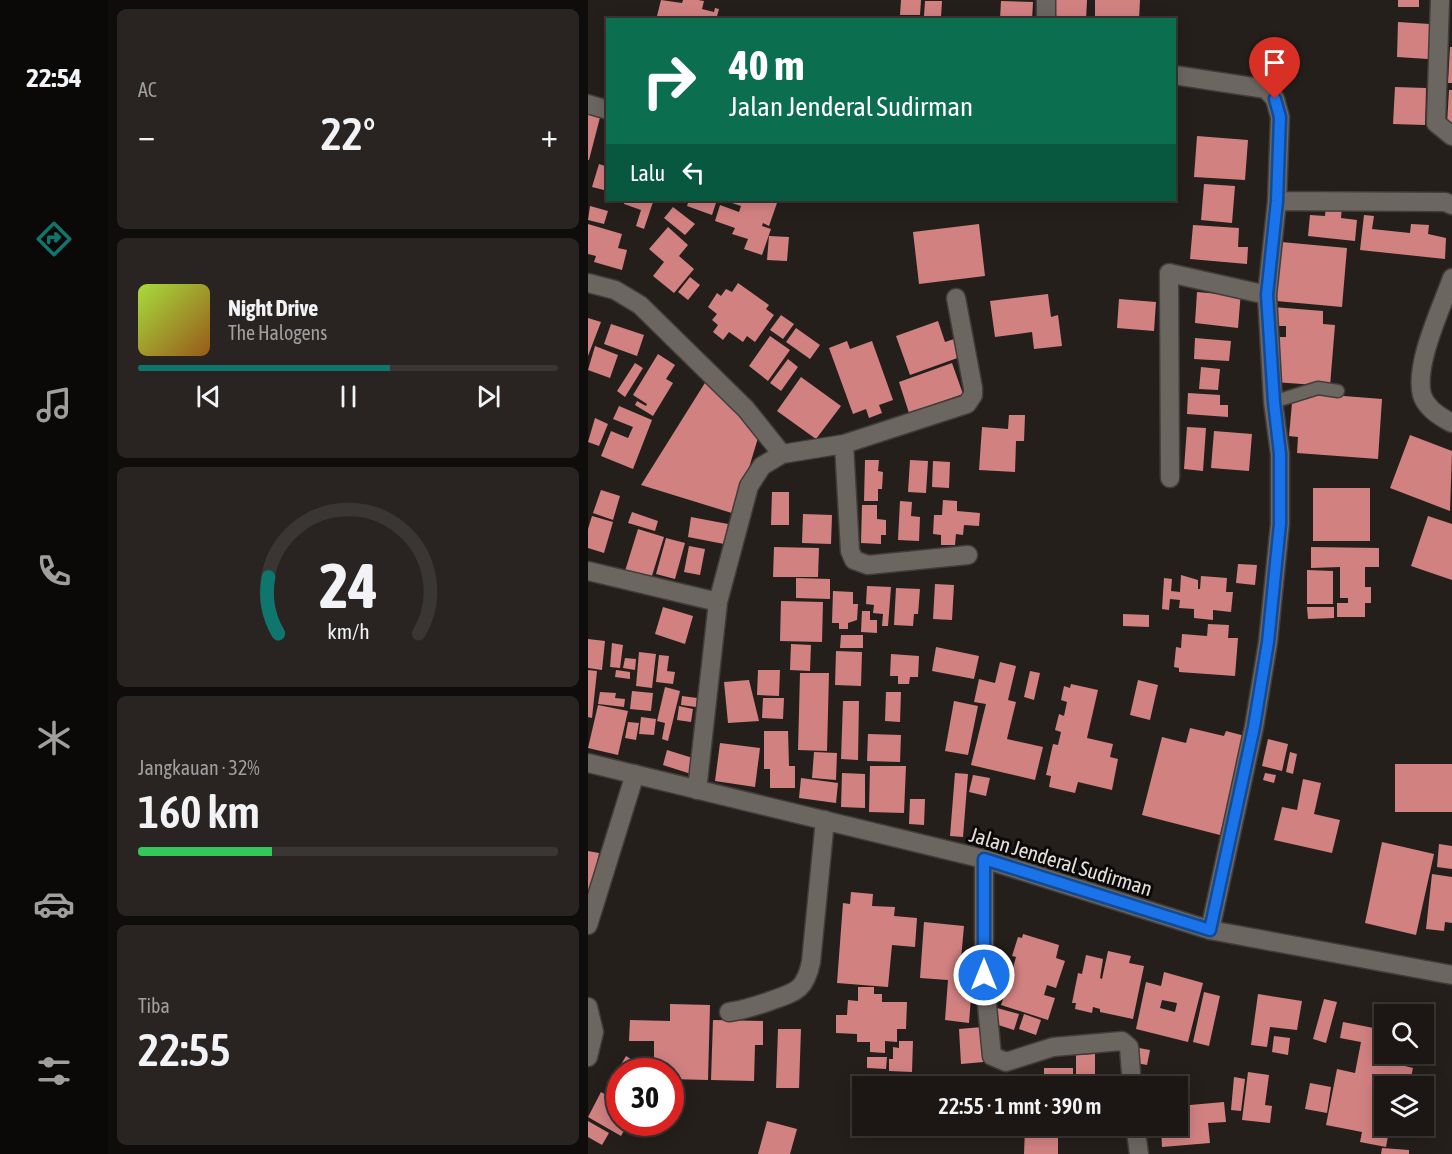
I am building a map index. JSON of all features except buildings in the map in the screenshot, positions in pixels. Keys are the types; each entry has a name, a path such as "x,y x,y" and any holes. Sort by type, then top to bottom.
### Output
{"street":[{"path":"1046,0 1046,18"},
{"path":"1440,0 1436,123 1452,136"},
{"path":"1176,75 1259,87 1271,93 1278,106 1280,117 1277,201 1267,295 1280,454 1280,524 1268,642 1254,727 1210,930"},
{"path":"588,104 606,109"},
{"path":"1277,201 1445,202 1452,205"},
{"path":"1170,478 1168,273 1267,295"},
{"path":"1452,278 1422,371 1422,394 1426,402 1433,411 1452,423"},
{"path":"588,283 615,290 640,305 746,409 782,454"},
{"path":"697,790 718,602 749,486 762,466 782,454 844,444 963,407 970,401 973,388 956,298"},
{"path":"844,444 850,551 854,561 868,565 968,555"},
{"path":"588,571 718,602"},
{"name":"Jalan Jenderal Sudirman","path":"588,763 984,859 1210,930 1452,975"},
{"path":"588,926 635,774"},
{"path":"729,1012 755,1008 794,993 806,979 811,962 825,820"},
{"path":"984,859 984,975 992,1056 1006,1062 1053,1047 1122,1041 1129,1047 1131,1076"},
{"path":"588,1007 594,1032 588,1057"},
{"path":"1137,1136 1139,1154"}],"lane":[{"path":"1274,402 1318,388 1338,391"}],"route":[{"path":"984,975 984,859 1210,930 1254,727 1268,642 1280,524 1280,454 1267,295 1277,201 1280,117 1275,99"}]}
